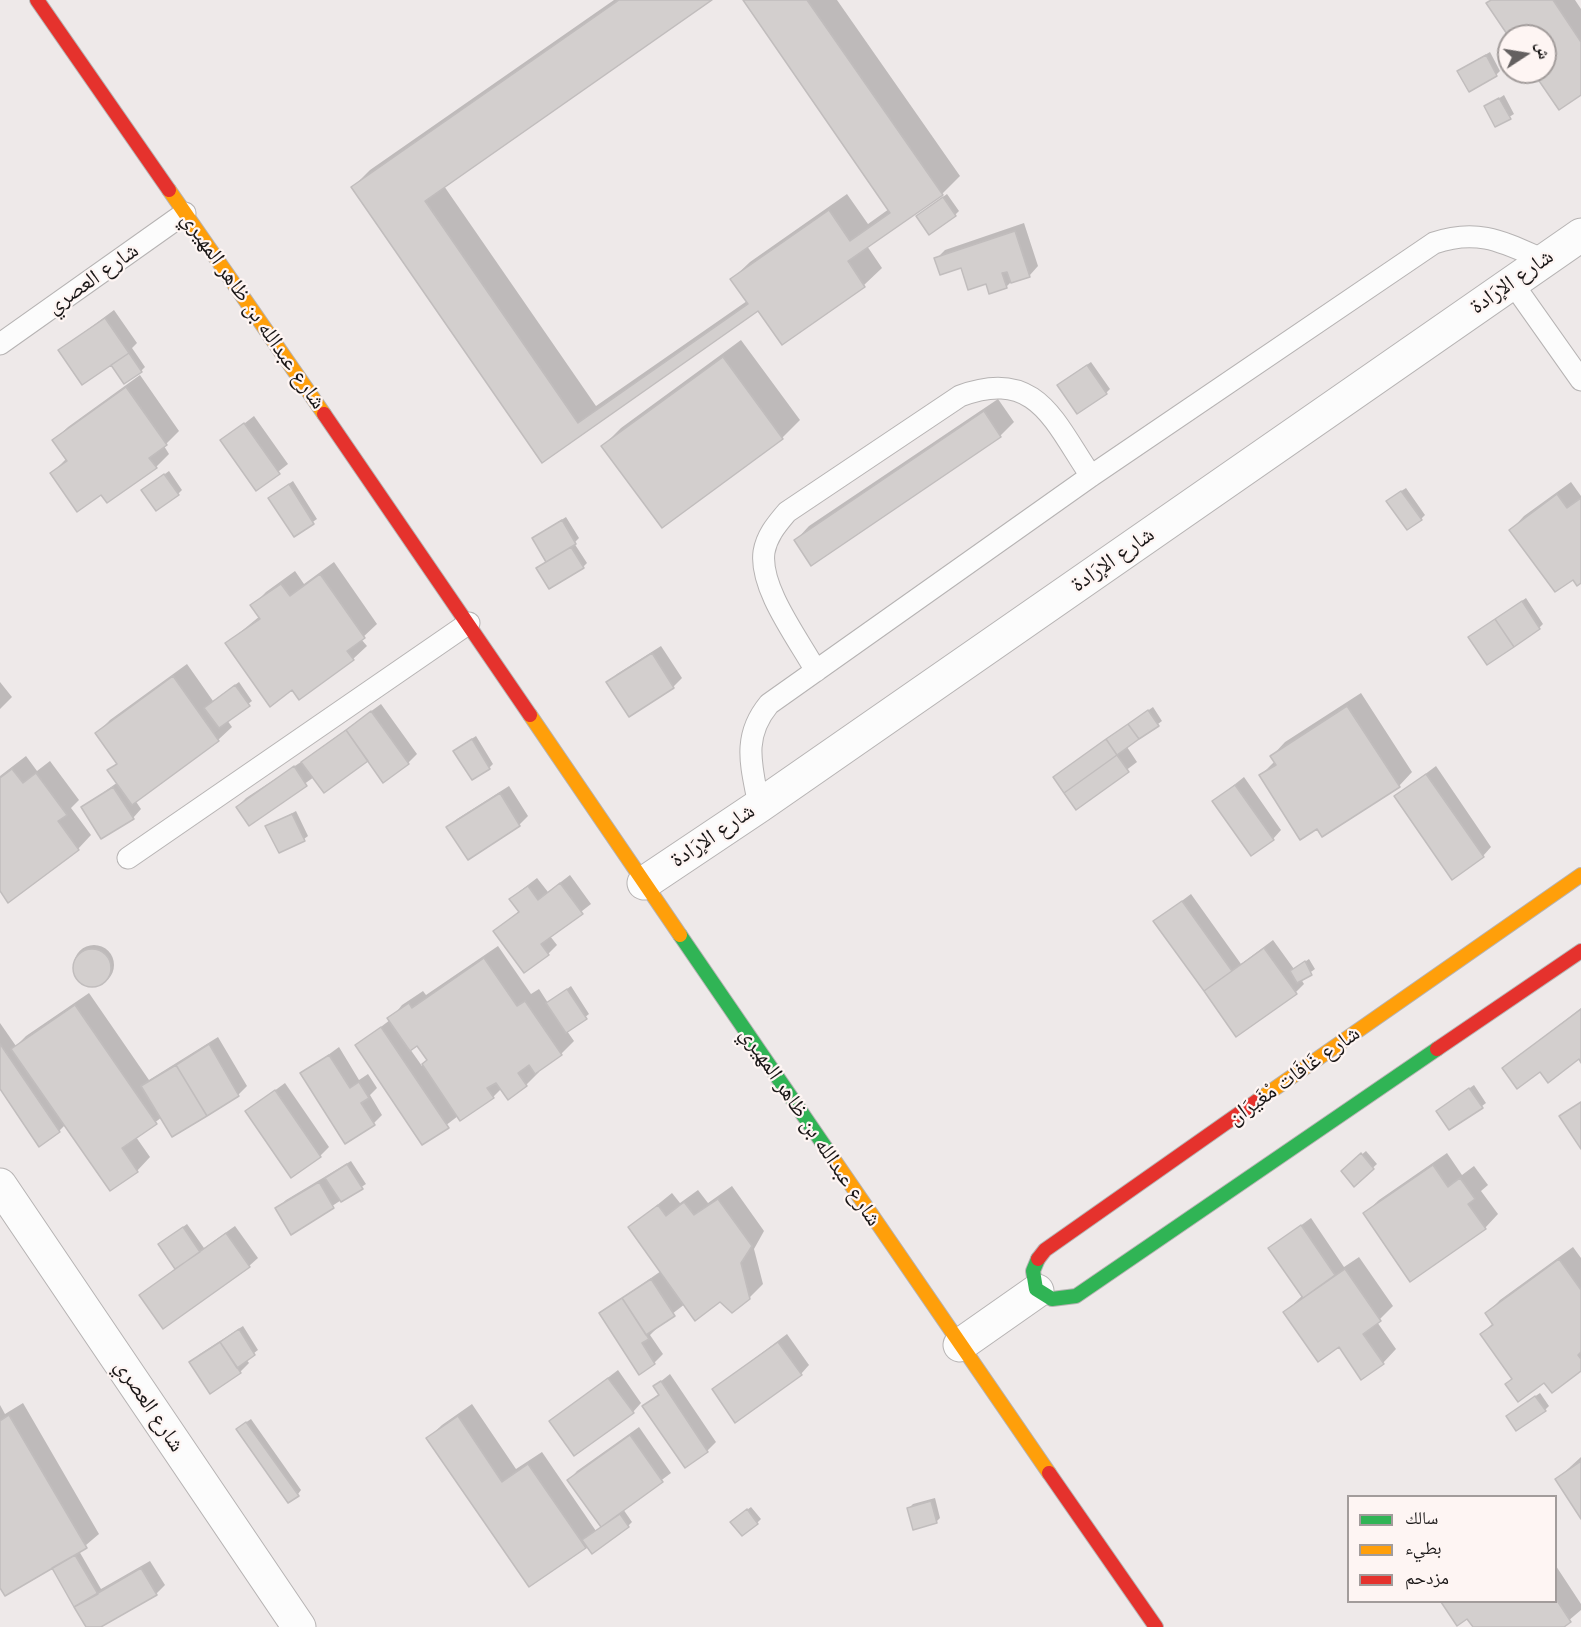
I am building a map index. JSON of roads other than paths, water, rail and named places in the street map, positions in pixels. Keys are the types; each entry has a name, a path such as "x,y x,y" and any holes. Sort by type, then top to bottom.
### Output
{"street":[{"name":"شارع عبدالله بن ظاهر المهيري","path":"37,0 469,623 960,1345 1156,1627"},
{"name":"شارع الإرَادة","path":"644,883 759,806 1511,281 1581,235"},
{"name":"شارع غَافَات مْغَيرَان","path":"1037,1291 1032,1280 1032,1269 1036,1258 1045,1250 1581,875"},
{"path":"960,1345 1037,1291 1048,1300 1063,1302 1076,1296 1581,951"},
{"name":"شارع العصري","path":"0,1185 298,1627"}],"lane":[{"name":"شارع العصري","path":"0,345 185,213"},
{"path":"759,806 751,762 753,731 759,716 769,704 1091,476 1434,243 1455,236 1478,235 1501,241 1544,260"},
{"path":"1511,281 1581,380"},
{"path":"816,671 774,597 765,575 764,552 772,529 787,512 960,396 980,388 1010,389 1039,400 1091,476"},
{"path":"128,858 469,623"}]}
